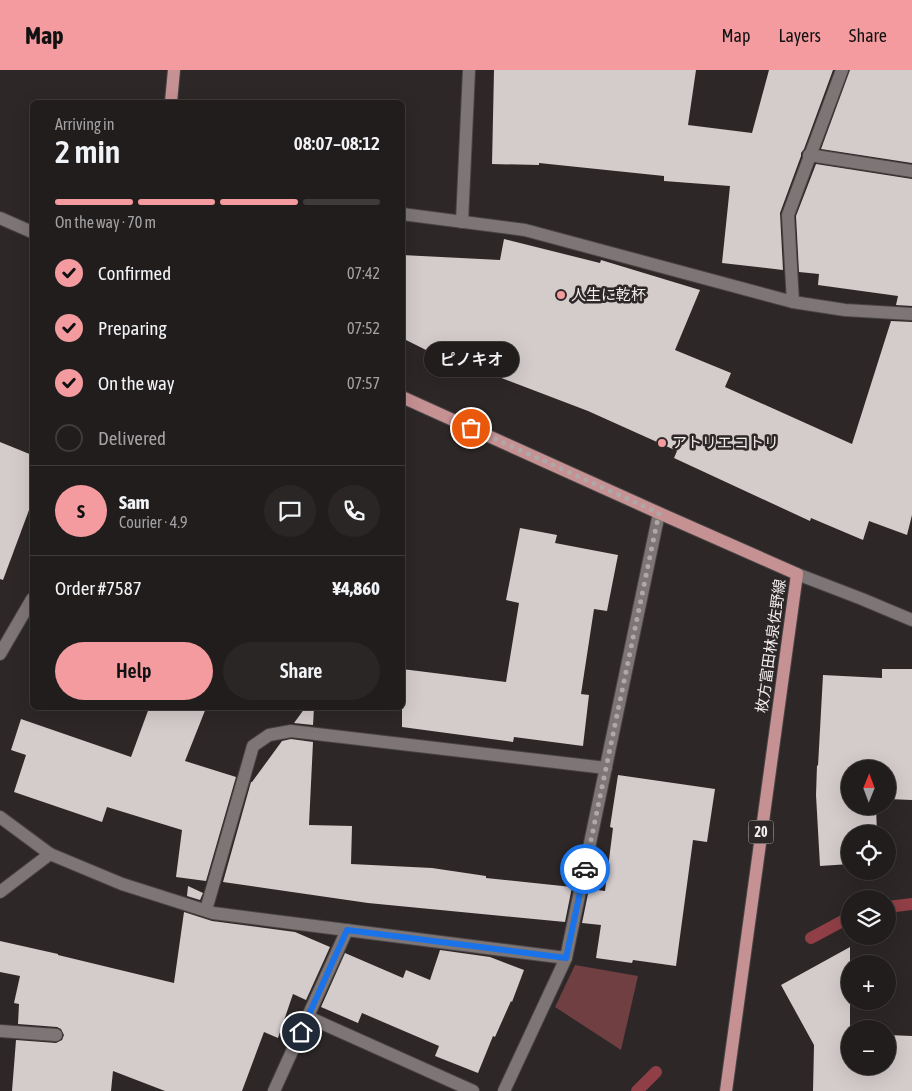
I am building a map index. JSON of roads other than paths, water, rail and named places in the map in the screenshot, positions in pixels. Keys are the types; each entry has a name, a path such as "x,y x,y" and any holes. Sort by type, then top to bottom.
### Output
{"main road":[{"path":"171,100 174,70"},
{"name":"枚方富田林泉佐野線","path":"405,398 797,574 726,1091"}],"street":[{"path":"462,222 469,70"},
{"path":"792,302 788,214 842,70"},
{"path":"809,155 912,171"},
{"path":"405,214 525,230 792,302 845,310 912,314"},
{"path":"0,218 30,231"},
{"path":"504,1091 566,958 659,513"},
{"path":"797,574 912,620"},
{"path":"0,654 30,602"},
{"path":"206,910 253,746 269,735 291,731 606,768"},
{"path":"0,817 50,854 122,884 213,913 566,958"},
{"path":"0,892 50,854"},
{"path":"274,1091 347,930"},
{"path":"308,1017 473,1091"},
{"path":"0,1031 56,1035"}],"waterway":[{"path":"896,906 912,904"},
{"path":"811,938 841,922"},
{"path":"637,1091 656,1072"}],"place":[{"name":"人生に乾杯","path":"561,295"},
{"name":"ピノキオ","path":"471,428"},
{"name":"アトリエ コトリ","path":"662,443"}]}
